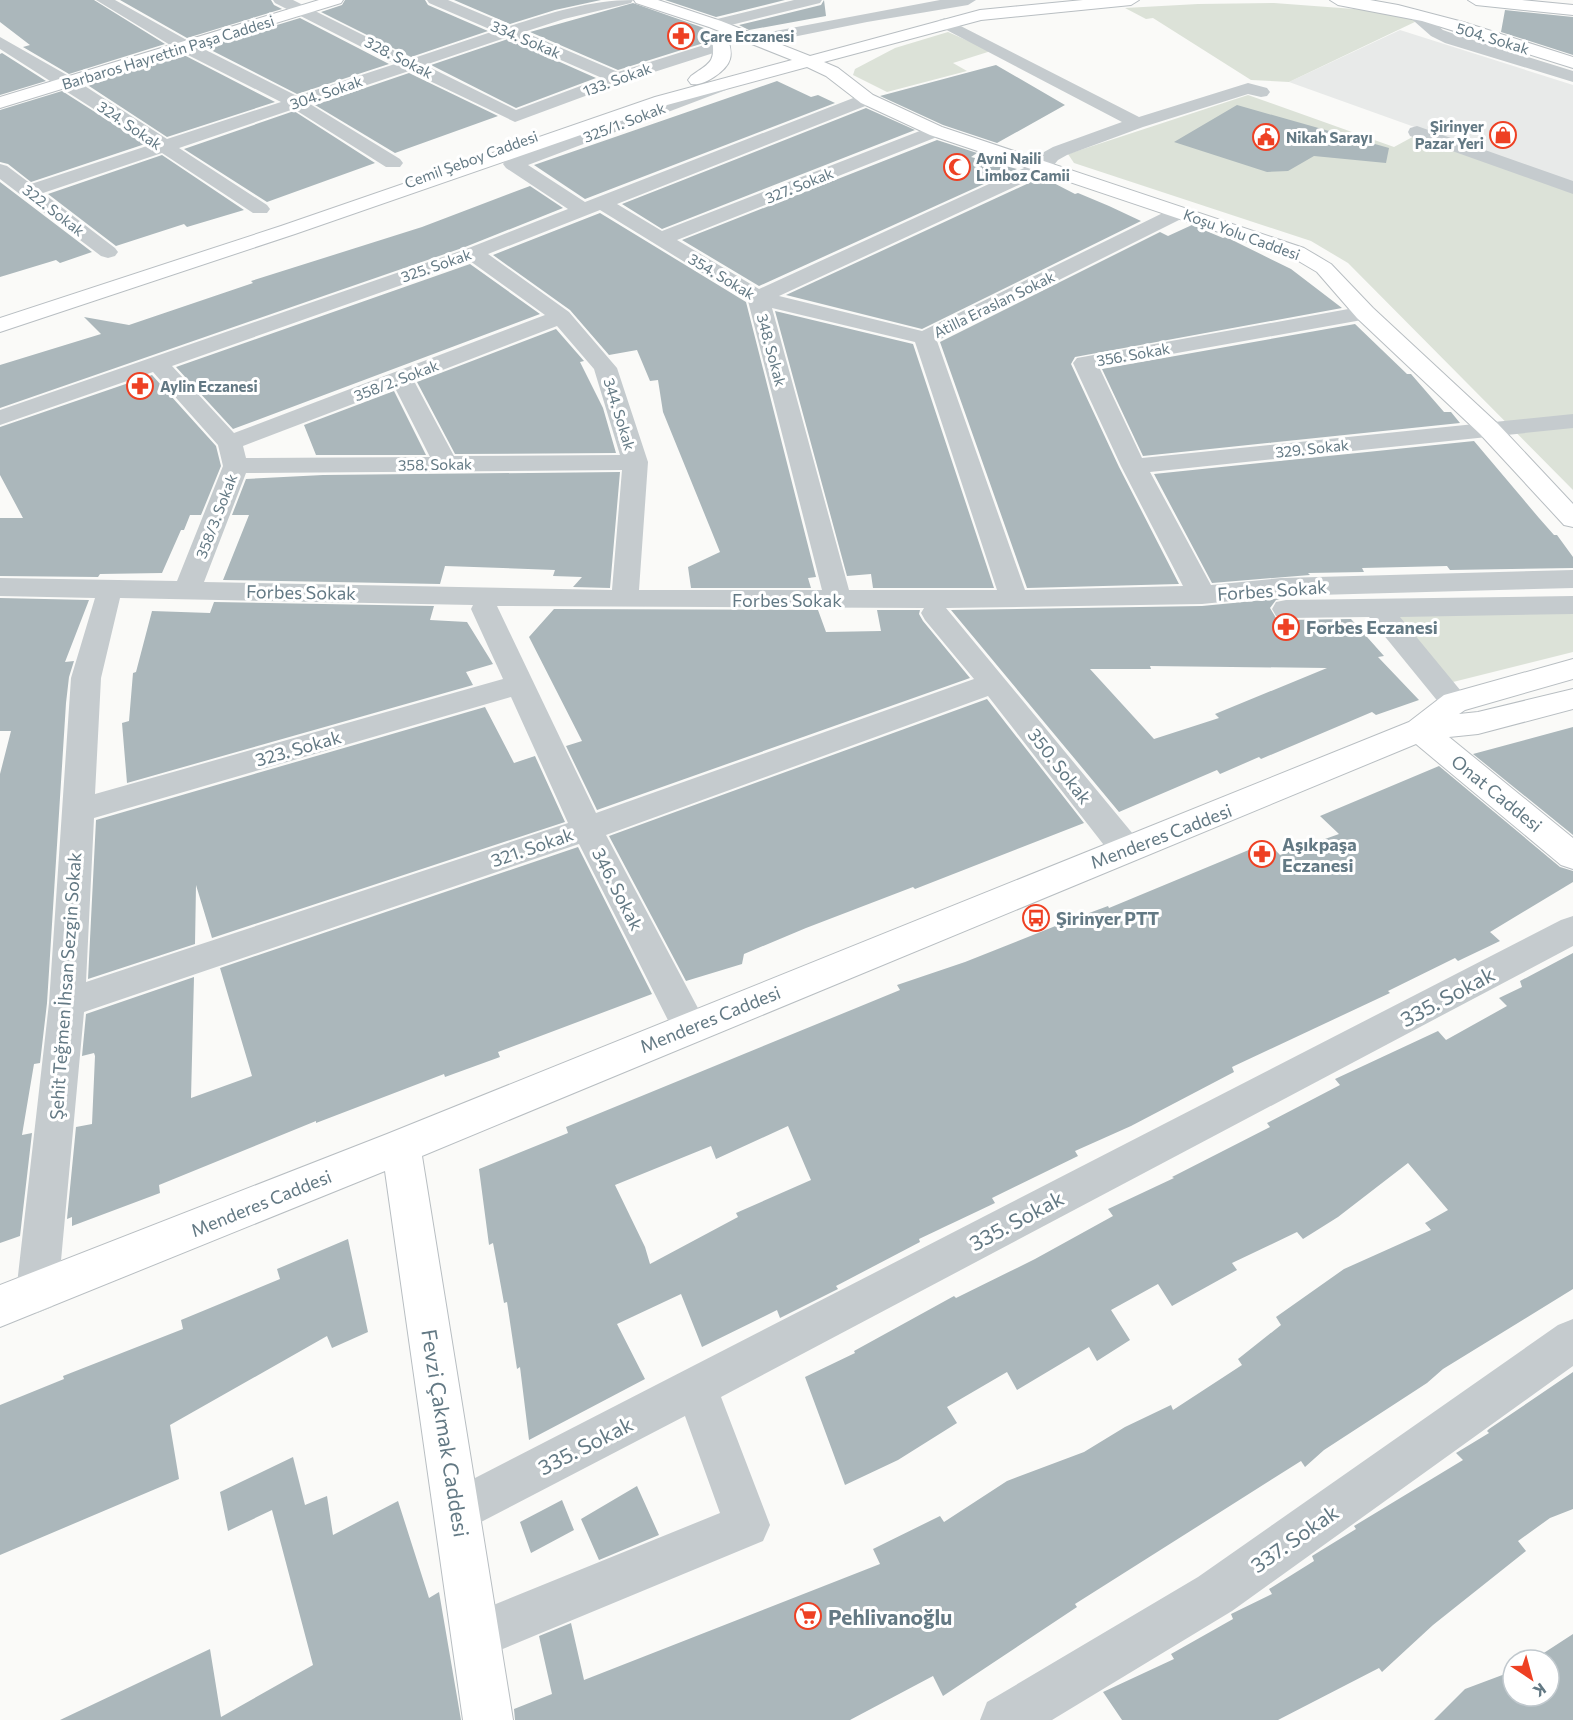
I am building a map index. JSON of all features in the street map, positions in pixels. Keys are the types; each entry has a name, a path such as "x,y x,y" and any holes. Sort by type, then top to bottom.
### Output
{"main road":[{"name":"Barbaros Hayrettin Paşa Caddesi","path":"0,104 335,0"},
{"path":"641,0 697,30 719,36 779,60 867,99"},
{"name":"Cemil Şeboy Caddesi","path":"0,308 285,224 698,80 860,41 930,29 980,15 1131,0"},
{"path":"1338,0 1410,7"},
{"path":"1476,0 1573,10"},
{"name":"504. Sokak","path":"1410,7 1573,63"},
{"path":"719,36 754,40 860,41"},
{"path":"698,80 721,62 723,54 719,36"},
{"path":"754,40 779,60"},
{"path":"832,72 860,41"},
{"name":"Cemil Şeboy Caddesi","path":"0,325 288,231 661,101 736,80 779,60 806,60 860,41"},
{"name":"Koşu Yolu Caddesi","path":"806,60 832,72 867,99 936,131 1297,252 1324,268 1365,313 1489,429 1573,519"},
{"name":"Menderes Caddesi","path":"1420,730 1455,702 1573,669"},
{"name":"Menderes Caddesi","path":"0,1306 401,1146 1420,730 1478,723 1573,699"},
{"name":"Onat Caddesi","path":"1420,730 1573,856"},
{"name":"Fevzi Çakmak Caddesi","path":"401,1146 488,1720"}],"street":[{"path":"104,0 186,46 295,102 393,163"},
{"name":"328. Sokak","path":"281,0 515,117"},
{"name":"334. Sokak","path":"435,0 617,78"},
{"name":"304. Sokak","path":"30,191 559,15 625,0"},
{"name":"133. Sokak","path":"515,117 814,0"},
{"path":"754,40 867,17 969,0 971,6 980,15"},
{"path":"1410,7 1437,33 1573,77"},
{"path":"945,23 1137,123"},
{"name":"324. Sokak","path":"0,42 68,83 162,147 260,209"},
{"name":"325/1. Sokak","path":"513,164 736,80"},
{"name":"348. Sokak","path":"838,600 758,298 1042,167 1051,156 1060,152 1137,123 1248,88 1261,92"},
{"name":"325. Sokak","path":"0,418 473,253 867,99"},
{"name":"327. Sokak","path":"661,239 936,131"},
{"path":"1418,132 1573,188"},
{"name":"354. Sokak","path":"513,164 591,206 661,239 758,298 925,338"},
{"name":"322. Sokak","path":"0,170 108,252"},
{"name":"Atilla Eraslan Sokak","path":"1014,599 925,338 1180,212"},
{"name":"344. Sokak","path":"473,253 561,317 605,368 635,462 625,599"},
{"name":"356. Sokak","path":"1202,595 1134,466 1085,363 1365,313"},
{"name":"358/2. Sokak","path":"233,454 401,378 561,317"},
{"path":"156,362 233,454"},
{"path":"401,378 446,464"},
{"name":"329. Sokak","path":"1134,466 1573,421"},
{"name":"358. Sokak","path":"233,454 446,464 635,462"},
{"name":"358/3. Sokak","path":"188,589 216,516 233,454"},
{"name":"Forbes Sokak","path":"0,587 625,599 838,600 1202,595 1281,587 1573,579"},
{"name":"Forbes Sokak","path":"0,599 173,598 485,609 935,613 1573,605"},
{"name":"Şehit Teğmen İhsan Sezgin Sokak","path":"37,1293 67,1003 86,678 107,600"},
{"path":"1377,608 1455,702"},
{"name":"346. Sokak","path":"485,609 518,685 587,829 690,1027"},
{"name":"350. Sokak","path":"935,613 994,683 1126,849"},
{"name":"321. Sokak","path":"67,1003 587,829 994,683"},
{"name":"323. Sokak","path":"78,811 518,685"},
{"name":"335. Sokak","path":"458,1511 1573,930"},
{"name":"337. Sokak","path":"1005,1720 1215,1594 1573,1340"},
{"path":"476,1636 747,1525 696,1387"}],"shaded area":[{"path":"1274,3 1381,11 1419,20 1289,82 1251,80 1153,18 1146,19 1125,8 1198,4"},
{"name":"Şirinyer Pazar Yeri","path":"1400,30 1573,85 1573,184 1289,82"},
{"path":"948,32 991,51 953,63 967,71 887,92 853,75 855,69 895,48"},
{"path":"1248,95 1394,147 1418,134 1573,193 1573,490 1348,263 1311,241 1074,163 1068,154"},
{"path":"1573,605 1573,652 1441,685 1377,608"}],"building":[{"path":"0,0 94,0 165,44 69,74 23,47 30,45 0,22"},
{"path":"120,0 271,0 274,5 282,9 187,38"},
{"path":"345,0 425,0 428,5 488,31 411,57 321,12 342,5"},
{"path":"454,0 601,0 555,10 510,24"},
{"path":"665,0 785,0 716,17"},
{"path":"824,0 826,16 749,30 739,25 821,5"},
{"path":"633,3 718,33 711,37 710,41 618,70 530,32"},
{"path":"1505,10 1573,17 1573,55 1501,32"},
{"path":"300,18 389,64 297,94 205,47"},
{"path":"508,39 596,78 516,108 431,65"},
{"path":"2,53 46,81 0,95 0,54"},
{"path":"182,54 275,102 167,137 86,84"},
{"path":"996,65 1065,105 997,143 943,125 880,96"},
{"path":"409,73 498,116 395,153 315,105"},
{"path":"777,81 811,97 818,95 835,103 585,199 534,165"},
{"path":"62,91 145,144 31,182 8,164 0,162 0,110"},
{"name":"Nikah Sarayı","path":"1237,105 1389,148 1386,163 1314,156 1288,171 1267,172 1174,142"},
{"path":"866,108 915,130 662,229 622,204"},
{"path":"294,111 375,163 267,202 184,149"},
{"path":"937,140 977,153 971,157 1017,169 759,286 682,240"},
{"path":"162,155 244,210 187,227 184,224 116,246 48,194"},
{"path":"1042,177 1075,194 1078,193 1141,221 922,329 786,295"},
{"path":"0,182 92,252 60,263 56,260 0,277"},
{"path":"530,186 563,208 465,247 0,408 0,365 101,334 84,317 129,325 253,283 251,281 422,227"},
{"path":"600,213 746,302 816,577 808,578 811,588 691,588 688,567 720,552 663,412 658,380 650,381 637,350 609,355 570,310 493,255"},
{"path":"1192,225 1223,238 1226,237 1291,269 1342,308 1075,357 1071,364 1119,467 1179,584 1027,588 940,342 1160,232 1168,236"},
{"path":"470,264 540,314 233,429 176,367"},
{"path":"775,311 913,344 994,588 873,588 871,574 847,576"},
{"path":"1355,324 1407,374 1411,374 1444,412 1451,412 1460,423 1143,456 1102,369"},
{"path":"556,329 584,361 580,362 603,408 616,453 455,454 417,382"},
{"path":"152,375 216,446 221,466 201,515 190,515 162,573 100,574 98,577 0,576 0,518 23,518 0,475 0,427"},
{"path":"394,391 426,455 316,455 304,425"},
{"path":"1474,441 1554,535 1557,535 1573,557 1573,568 1450,570 1447,566 1362,568 1364,572 1308,573 1310,575 1212,583 1154,474"},
{"path":"620,472 610,588 573,587 582,577 553,576 555,570 445,566 440,584 223,580 249,515 232,515 246,479 323,475"},
{"path":"0,598 89,600 65,662 74,661 69,677 66,703 47,1003 40,1063 34,1064 22,1135 32,1133 20,1236 0,1243 0,774 11,731 0,731"},
{"path":"1284,598 1276,600 1270,608 1276,618 1286,620 1351,619 1384,656 1378,657 1419,700 1376,715 1372,712 1261,759 1259,757 1220,774 1217,770 1119,812 951,610 1202,606","holes":["1150,666 1327,668 1215,714 1219,718 1154,739 1090,669 1151,669"]},
{"path":"214,602 434,606 430,620 467,622 493,664 466,672 473,685 127,783 122,723 129,721 133,673 136,672 152,611 210,613"},
{"path":"554,609 818,610 826,632 881,631 877,610 920,610 919,614 923,621 970,678 597,810 566,746 582,741 529,637"},
{"path":"987,699 1084,823 915,889 913,887 806,928 744,954 742,964 686,981 609,836"},
{"path":"485,707 514,763 535,756 565,822 212,938 196,885 195,944 88,979 96,820"},
{"path":"1573,727 1573,835 1473,754"},
{"path":"1439,766 1560,867 1573,871 1573,882 1490,932 1500,941 1458,961 1455,958 1388,991 1390,993 1232,1067 1234,1072 1131,1126 1075,1151 1078,1156 992,1198 995,1203 919,1239 920,1242 836,1286 838,1289 780,1318 777,1310 702,1347 681,1294 617,1324 645,1379 529,1440 520,1367 517,1369 507,1302 504,1303 493,1243 489,1245 479,1169 568,1133 566,1127 900,990 897,985 965,962 1108,906 1109,908 1268,842 1280,855 1339,834 1320,816","holes":["788,1126 811,1180 736,1213 738,1217 650,1264 645,1247 615,1185 711,1146 716,1159"]},
{"path":"578,847 652,994 498,1052 500,1057 445,1077 444,1074 316,1123 316,1121 159,1185 160,1193 72,1226 72,1217 67,1219 76,1127 92,1124 95,1056 94,1053 82,1056 86,1014 194,977 191,1098 252,1076 220,968"},
{"path":"1573,953 1573,1289 1443,1369 1427,1383 1324,1450 1305,1467 1301,1461 1075,1604 1077,1607 943,1696 933,1676 850,1720 515,1720 514,1709 552,1694 539,1636 571,1623 584,1680 880,1564 873,1549 940,1516 944,1522 1007,1481 1084,1452 1125,1427 1171,1405 1173,1410 1242,1365 1238,1359 1281,1325 1276,1317 1344,1269 1431,1230 1425,1223 1448,1210 1408,1163 1338,1217 1303,1239 1297,1232 1232,1263 1237,1270 1172,1306 1158,1284 1111,1310 1130,1340 1097,1361 1089,1347 1017,1390 1007,1372 947,1407 957,1423 898,1460 845,1485 805,1377 855,1353 854,1351 954,1296 956,1298 1035,1259 1113,1216 1108,1209 1174,1178 1172,1177 1270,1127 1267,1123 1340,1085 1335,1079 1438,1031 1446,1040 1507,1006 1499,998 1522,987 1520,981"},
{"path":"348,1239 368,1332 332,1348 327,1336 170,1425 179,1479 0,1555 0,1405 64,1379 63,1376 183,1329 181,1320 280,1279 277,1269"},
{"path":"1573,1372 1573,1509 1550,1518 1518,1541 1526,1551 1433,1625 1382,1672 1379,1668 1278,1720 1122,1720 1103,1692 1174,1659 1171,1654 1233,1619 1231,1614 1272,1594 1269,1589 1314,1561 1312,1556 1356,1529 1354,1526 1463,1460 1456,1453 1489,1433 1487,1431 1489,1429"},
{"path":"293,1457 305,1505 327,1496 333,1535 398,1501 429,1598 439,1592 461,1720 60,1720 210,1649 221,1717 313,1665 272,1510 228,1531 220,1492"},
{"path":"637,1486 659,1535 599,1560 581,1519"},
{"path":"562,1500 574,1530 531,1553 520,1522"},
{"path":"1573,1634 1573,1720 1434,1720 1465,1689 1501,1676 1501,1708 1561,1708 1561,1648 1551,1648"}],"place":[{"name":"Çare Eczanesi","path":"681,36"},
{"name":"Şirinyer Pazar Yeri","path":"1503,135"},
{"name":"Nikah Sarayı","path":"1266,137"},
{"name":"Avni Naili Limboz Camii","path":"957,167"},
{"name":"Aylin Eczanesi","path":"140,386"},
{"name":"Forbes Eczanesi","path":"1286,627"},
{"name":"Aşıkpaşa Eczanesi","path":"1262,854"},
{"name":"Şirinyer PTT","path":"1036,918"},
{"name":"Pehlivanoğlu","path":"808,1616"}]}
